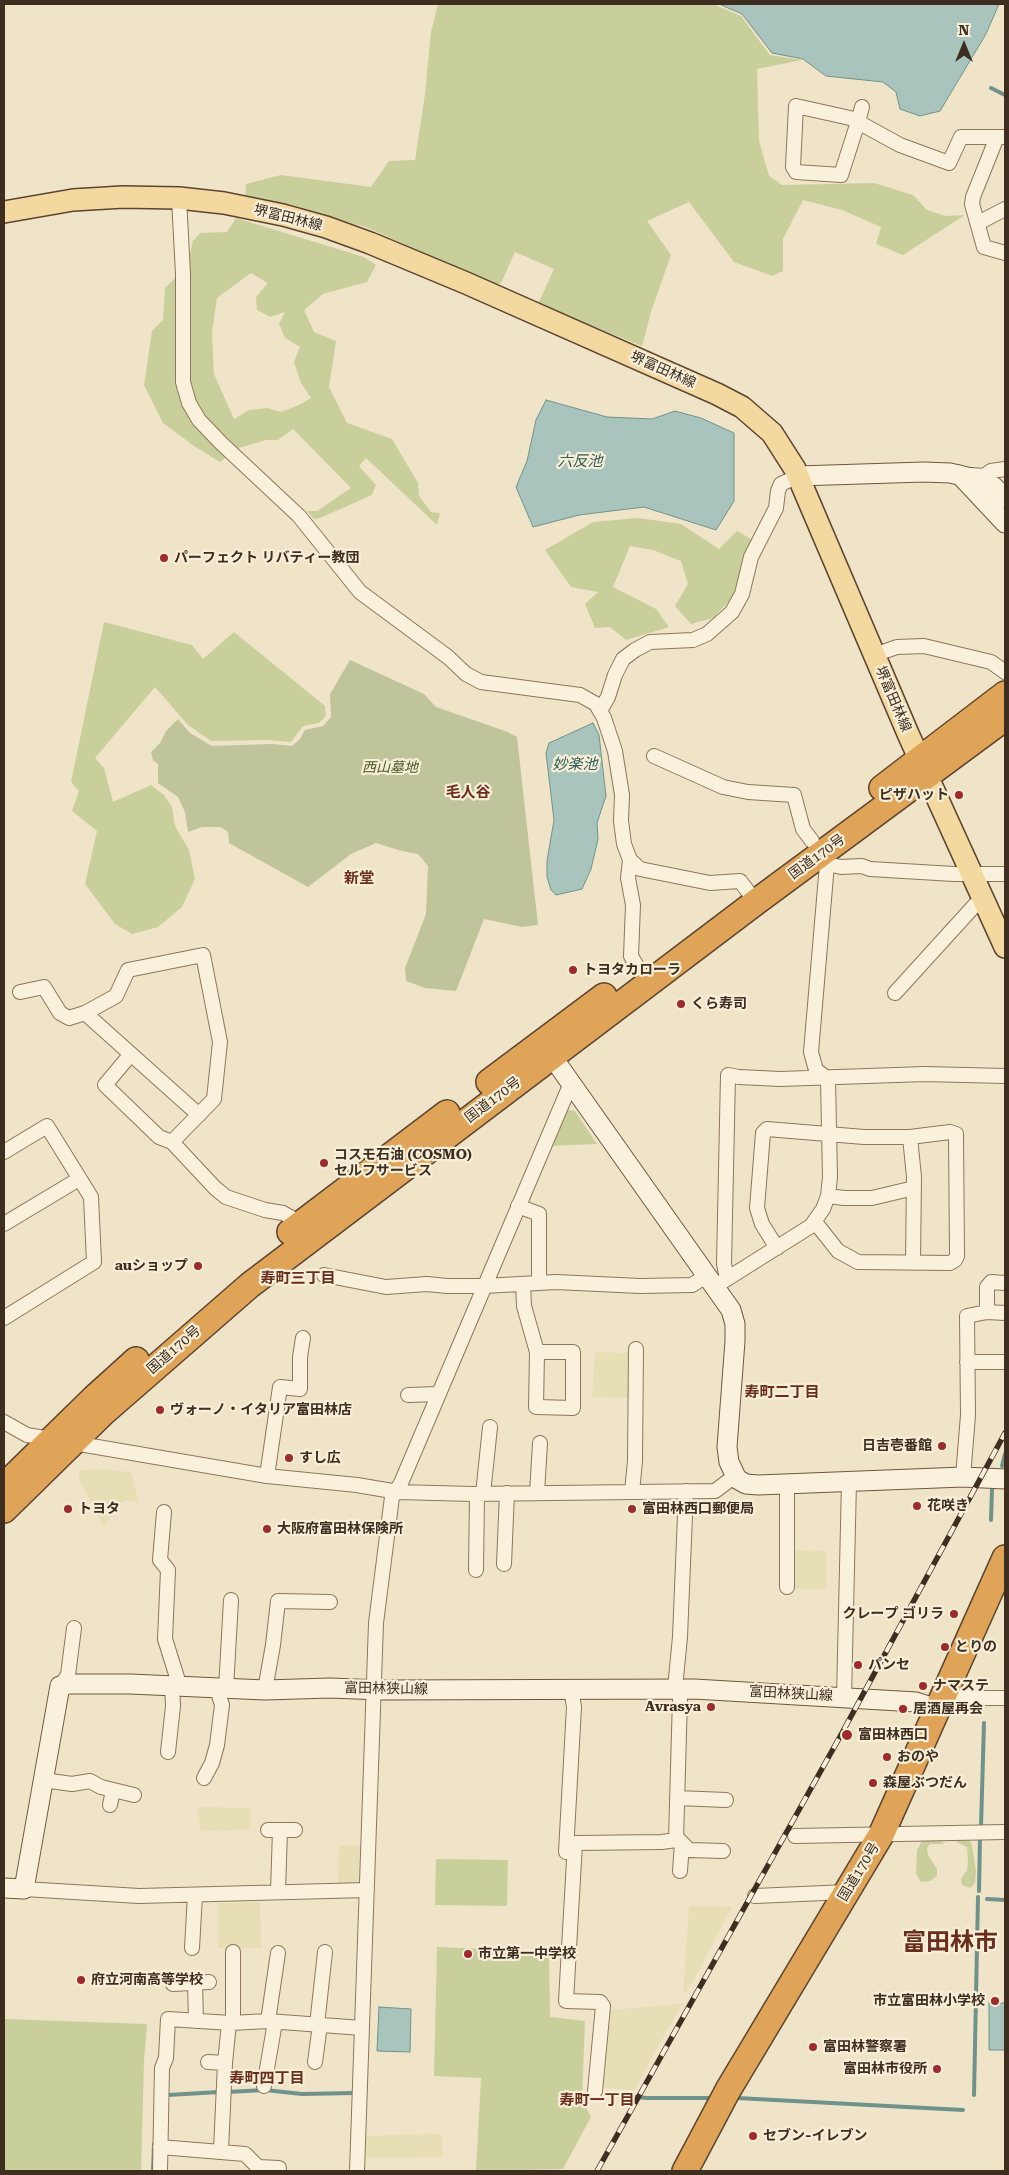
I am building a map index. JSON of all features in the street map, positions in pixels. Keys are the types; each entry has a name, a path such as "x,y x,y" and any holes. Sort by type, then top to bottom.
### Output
{"highway":[{"name":"国道170号","path":"547,1049 639,970 820,853 923,767 1005,694"},
{"name":"国道170号","path":"923,767 1005,718"},
{"name":"国道170号","path":"4,1510 62,1441 169,1332 751,896"},
{"name":"国道170号","path":"4,1486 62,1441"},
{"name":"国道170号","path":"689,2170 728,2090 882,1833 1005,1558"}],"main road":[{"name":"堺富田林線","path":"4,212 73,200 123,197 179,198 224,203 283,214 326,227 466,283 717,394 742,407 772,433 789,456 923,767 1005,947"},
{"path":"798,476 924,472 960,475 984,481 994,487 1005,498"},
{"path":"960,475 1005,523"},
{"path":"547,1049 716,1280 730,1310 735,1324 727,1447 729,1462 735,1476 746,1484 963,1478 999,1479"},
{"name":"富田林狭山線","path":"60,1686 70,1684 176,1686 265,1690 330,1688 571,1690 675,1688 916,1702 941,1700"},
{"path":"4,1888 24,1889 60,1686"}],"street":[{"path":"862,107 858,122 841,175 796,172 793,167 796,106 850,118 858,122 900,145 949,163 962,137 1001,137 973,197 972,204 984,247 1005,253"},
{"path":"179,198 183,274 182,382 189,403 199,420 299,516 360,592 448,657 466,674 481,682 580,695 596,704 604,718 616,751 622,795 621,822 624,844 630,860 628,878 633,905 632,956 639,970"},
{"path":"978,223 1005,209"},
{"path":"960,475 984,476 991,471 1005,469"},
{"path":"600,711 608,697 615,674 623,659 650,642 693,640 707,634 732,612 742,594 751,557 776,508 778,491 781,484 798,476"},
{"path":"874,655 897,647 924,646 991,662 1005,672"},
{"path":"654,756 723,787 748,792 794,795 803,829 820,853 841,868 862,866 870,869 972,875 1005,874"},
{"path":"820,853 811,1052 816,1070 828,1079"},
{"path":"630,860 640,869 710,883 740,881 751,896"},
{"path":"895,993 975,905 984,903"},
{"path":"20,992 44,987 60,1013 69,1018 85,1013 116,996 128,970 203,955 220,1042 214,1099 172,1142"},
{"path":"85,1013 199,1115"},
{"path":"131,1054 105,1085 159,1136 172,1142 215,1188 226,1197 265,1210 283,1213 292,1218 303,1232"},
{"path":"716,1280 724,1264 728,1074 739,1077 780,1079 828,1079 925,1074 1005,1076"},
{"path":"324,1275 386,1287 426,1284 484,1286 539,1283 640,1286 692,1285 716,1280 801,1234 815,1222 828,1196 830,1177 828,1079"},
{"path":"357,2171 376,1623 380,1579 392,1497 571,1082"},
{"path":"4,1152 47,1126 91,1197 94,1262 4,1318"},
{"path":"777,1248 762,1224 756,1208 763,1133 767,1128 864,1137 910,1136 950,1132 956,1134 956,1260 950,1263 866,1263 851,1260 838,1251 815,1222"},
{"path":"910,1136 914,1188 913,1263"},
{"path":"4,1224 79,1179"},
{"path":"828,1196 872,1198 914,1188"},
{"path":"518,1206 539,1214 539,1283"},
{"path":"987,1312 987,1287 991,1282 1005,1282"},
{"path":"523,1284 524,1306 537,1352 536,1408 573,1408 573,1352 537,1352"},
{"path":"963,1478 968,1415 967,1316 987,1312 1005,1314"},
{"path":"267,1476 280,1386 300,1389 300,1357 303,1338"},
{"path":"632,1492 635,1461 636,1349"},
{"path":"967,1362 1005,1362"},
{"path":"408,1394 438,1394"},
{"path":"4,1422 27,1435 267,1476 396,1491 480,1494 715,1491 735,1476"},
{"path":"476,1570 480,1494 490,1427"},
{"path":"537,1493 540,1443"},
{"path":"844,1697 849,1482"},
{"path":"787,1587 788,1484"},
{"path":"680,1871 677,1798 680,1697 675,1688 680,1637 686,1491"},
{"path":"504,1564 507,1494"},
{"path":"164,1512 160,1560 168,1570 165,1639 176,1686 168,1752"},
{"path":"204,1778 212,1763 217,1745 231,1600"},
{"path":"265,1690 278,1601 330,1602"},
{"path":"60,1686 68,1674 74,1628"},
{"path":"566,1852 574,1707 571,1690"},
{"path":"941,1700 1005,1698"},
{"path":"43,1780 72,1784 90,1781 113,1790 134,1795"},
{"path":"110,1805 113,1790"},
{"path":"677,1798 726,1800"},
{"path":"278,1892 274,1830 295,1830"},
{"path":"795,1836 1005,1832"},
{"path":"679,1840 689,1850 723,1851"},
{"path":"596,2091 603,2006 600,2002 566,2001 575,1843 662,1842 679,1840"},
{"path":"24,1889 139,1896 367,1890"},
{"path":"755,1896 847,1892"},
{"path":"192,1948 195,1895"},
{"path":"222,2150 225,2063 231,2023 233,1952"},
{"path":"315,2062 325,1952"},
{"path":"264,2086 278,1953"},
{"path":"195,1982 196,2020"},
{"path":"173,1984 209,1982"},
{"path":"160,2171 162,2068 166,2058 168,2019 231,2023 271,2021 362,2028"},
{"path":"208,2062 225,2063"},
{"path":"160,2147 222,2150 244,2154 258,2167 279,2168"}],"shaded area":[{"path":"595,1352 631,1353 629,1398 592,1397"},
{"path":"91,1469 131,1472 139,1503 128,1500 121,1503 104,1527 79,1479 79,1471"},
{"path":"791,1550 826,1551 826,1589 791,1589"},
{"path":"197,1807 251,1808 250,1830 201,1831"},
{"path":"339,1846 360,1846 359,1884 338,1883"},
{"path":"260,1902 261,1948 218,1948 218,1903"},
{"path":"689,1906 732,1907 696,1976 686,1993 683,1993"},
{"path":"682,2004 634,2090 602,2088 608,2010"},
{"path":"439,2134 442,2137 442,2157 365,2158 366,2136"}],"green space":[{"path":"438,4 713,4 741,16 770,55 802,60 757,69 759,141 769,176 782,185 874,183 913,195 927,210 945,216 965,215 903,255 876,244 881,227 842,210 803,200 783,239 783,271 772,276 734,262 689,202 647,221 671,255 651,312 642,346 538,304 554,269 515,252 501,283 495,285 368,228 290,204 245,196 246,184 281,175 371,187 389,161 415,160 425,94 431,32"},
{"path":"236,218 364,257 376,265 367,282 323,294 304,310 314,332 336,341 329,387 347,423 392,439 418,483 419,496 431,512 440,513 437,525 366,458 359,466 376,485 372,495 314,519 307,511 317,511 351,488 293,429 278,440 266,440 239,448 220,462 163,423 144,385 152,331 163,320 165,288 187,266 193,241 200,233 227,232","holes":["251,273 268,283 256,297 257,310 270,317 285,312 279,324 285,338 300,347 294,362 301,383 311,398 281,412 267,408 249,410 234,419 214,374 212,332 217,298"]},
{"path":"638,518 681,524 719,549 737,531 753,540 735,595 713,618 691,624 675,606 688,584 681,561 653,550 630,546 613,587 656,609 669,627 626,640 610,627 595,628 585,604 598,592 571,587 545,550 593,522"},
{"path":"104,622 192,645 203,659 234,632 325,706 326,716 319,723 303,726 291,742 268,740 211,741 188,725 155,687 95,758 104,768 113,802 151,785 164,795 172,807 175,826 189,850 195,879 182,907 158,927 132,934 115,924 85,884 97,831 72,811 79,791 71,782"},
{"name":"西山墓地","path":"350,660 424,694 436,707 508,732 517,737 538,925 522,927 484,919 456,991 425,988 406,981 405,968 426,914 428,866 418,854 376,843 351,854 308,887 229,843 228,832 221,827 202,827 188,832 185,812 178,797 158,783 158,764 153,760 151,752 160,743 166,731 178,719 190,733 212,746 272,744 292,746 300,739 305,730 323,726 331,717 330,694"},
{"path":"567,1110 575,1111 597,1144 549,1146 563,1113"},
{"path":"962,1838 970,1841 972,1845 976,1871 975,1883 971,1888 962,1885 961,1879 967,1870 967,1847 956,1842"},
{"path":"935,1840 944,1842 942,1844 930,1844 927,1848 928,1855 937,1869 937,1876 930,1881 921,1882 916,1874 917,1850 922,1841"},
{"path":"436,1859 508,1860 507,1906 435,1905"},
{"path":"437,1947 549,1952 550,2017 585,2021 582,2100 591,2117 563,2169 476,2171 481,2078 434,2076"},
{"path":"4,2019 147,2024 141,2171 4,2171"}],"water":[{"path":"719,4 999,4 986,34 940,111 920,116 900,109 896,92 883,82 826,76 803,59 772,53 742,14"},
{"name":"六反池","path":"546,400 607,417 652,419 675,411 701,418 734,433 734,501 716,530 644,507 579,515 533,527 516,487 527,461 536,420"},
{"name":"妙楽池","path":"593,723 599,735 606,796 597,823 598,839 591,869 582,889 556,895 551,890 547,877 547,861 554,820 546,753 549,743"},
{"path":"989,2003 1005,2003 1005,2050 989,2050"},
{"path":"379,2007 411,2009 410,2052 377,2051"}],"waterway":[{"path":"991,88 1005,95"},
{"path":"1002,1466 1005,1454"},
{"path":"991,1520 992,1489"},
{"path":"981,1827 984,1723"},
{"path":"979,1891 980,1837"},
{"path":"974,2095 978,1897"},
{"path":"987,1899 1005,1900"},
{"path":"228,2092 265,2090 302,2094 355,2093"},
{"path":"168,2095 219,2092"},
{"path":"607,2094 647,2098 712,2098"},
{"path":"737,2098 963,2110"},
{"path":"153,2171 154,2144"}],"railway":[{"path":"597,2171 842,1733 1005,1433"}],"place":[{"name":"パーフェクト リバティー教団","path":"164,558"},
{"name":"ピザハット","path":"959,795"},
{"name":"トヨタカローラ","path":"573,970"},
{"name":"くら寿司","path":"681,1004"},
{"name":"コスモ石油 (COSMO) セルフサービス","path":"324,1163"},
{"name":"auショップ","path":"198,1266"},
{"name":"ヴォーノ・イタリア富田林店","path":"160,1410"},
{"name":"日吉壱番館","path":"942,1446"},
{"name":"すし広","path":"289,1458"},
{"name":"花咲き","path":"917,1506"},
{"name":"トヨタ","path":"68,1509"},
{"name":"富田林西口郵便局","path":"632,1509"},
{"name":"大阪府富田林保険所","path":"267,1529"},
{"name":"クレープ ゴリラ","path":"954,1614"},
{"name":"とりの","path":"945,1647"},
{"name":"パンセ","path":"858,1665"},
{"name":"ナマステ","path":"923,1686"},
{"name":"Avrasya","path":"711,1707"},
{"name":"居酒屋再会","path":"903,1709"},
{"name":"富田林西口","path":"847,1735"},
{"name":"おのや","path":"887,1757"},
{"name":"森屋ぶつだん","path":"873,1783"},
{"name":"市立第一中学校","path":"468,1954"},
{"name":"府立河南高等学校","path":"81,1980"},
{"name":"市立富田林小学校","path":"995,2001"},
{"name":"富田林警察署","path":"813,2047"},
{"name":"富田林市役所","path":"937,2069"},
{"name":"セブン-イレブン","path":"753,2136"}],"district":[{"name":"毛人谷","path":"468,793"},
{"name":"新堂","path":"359,879"},
{"name":"寿町三丁目","path":"298,1279"},
{"name":"寿町二丁目","path":"782,1393"},
{"name":"富田林市","path":"950,1943"},
{"name":"寿町四丁目","path":"267,2079"},
{"name":"寿町一丁目","path":"597,2101"}]}
